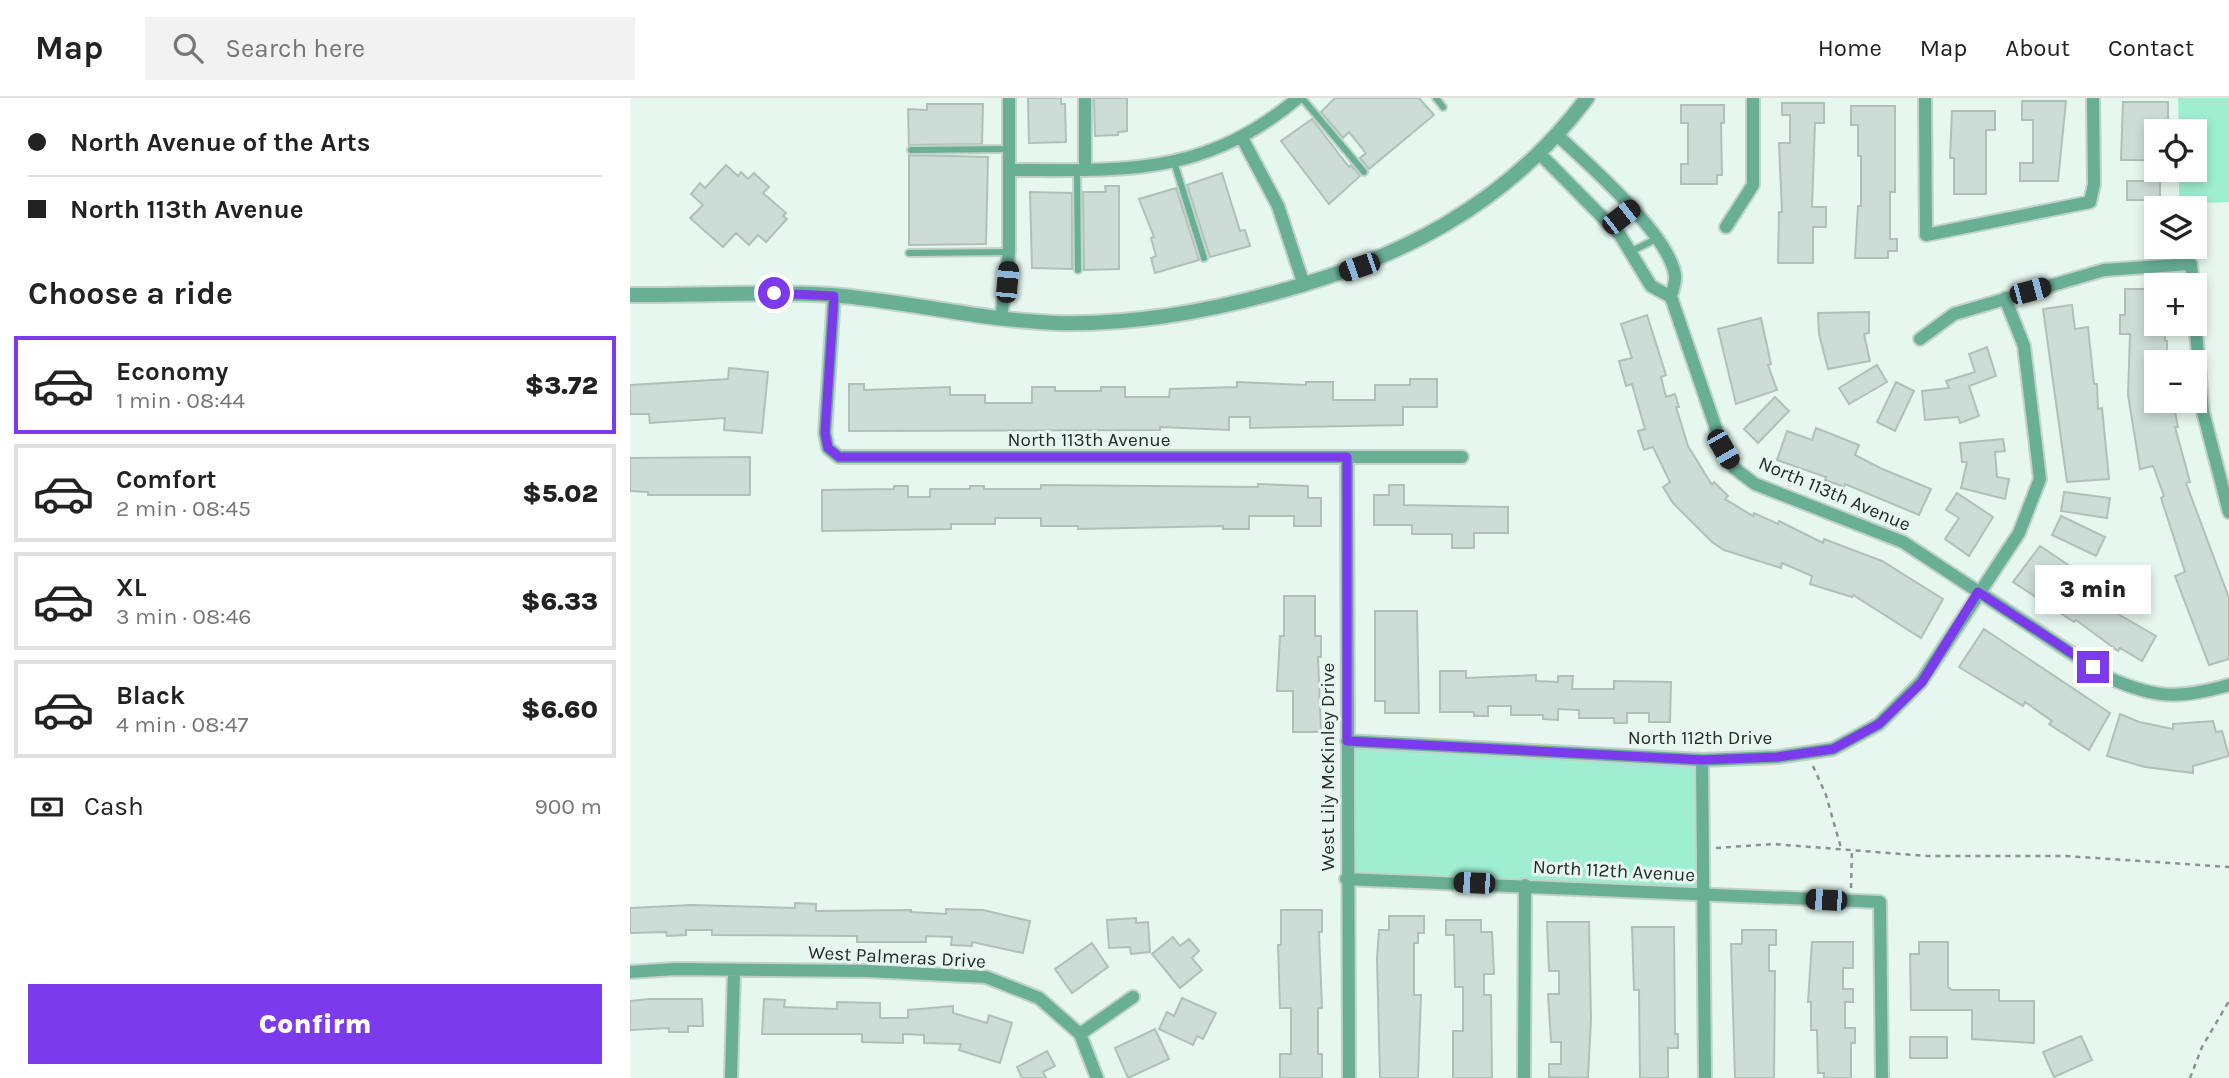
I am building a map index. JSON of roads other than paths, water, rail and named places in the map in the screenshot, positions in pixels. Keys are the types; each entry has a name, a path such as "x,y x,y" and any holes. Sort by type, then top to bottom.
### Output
{"street":[{"path":"1001,318 1009,252 1009,98"},
{"path":"1081,170 1085,98"},
{"path":"1009,170 1146,168 1174,162 1242,138 1300,98"},
{"path":"630,295 834,296 1001,318 1082,323 1139,320 1201,311 1304,285 1384,257 1431,234 1486,197 1539,153 1587,98"},
{"path":"1726,227 1753,186 1753,98"},
{"path":"1925,98 1926,235 2090,202 2094,184 2093,98"},
{"name":"North 113th Avenue","path":"1557,135 1632,208 1656,239 1675,276 1671,297 1713,427 1734,468 1755,484 1903,542 2109,678 2139,691 2178,697 2229,685"},
{"path":"1242,138 1278,206 1304,285"},
{"path":"1539,153 1632,251 1651,286 1671,297"},
{"path":"1920,339 1954,314 2104,270 2191,264 2192,273"},
{"name":"North 113th Avenue","path":"834,296 825,399 826,440 832,454 855,460 1462,457"},
{"name":"North 112th Drive","path":"1347,741 1702,760 1833,749 1879,724 1922,682 1978,592 2019,533 2040,479 2024,346 2005,298"},
{"path":"2196,336 2203,412 2229,512"},
{"name":"West Lily McKinley Drive","path":"1347,457 1346,879 1349,1078"},
{"path":"1702,760 1704,1078"},
{"name":"North 112th Avenue","path":"1346,879 1880,902 1882,1078"},
{"path":"1524,1078 1525,885"},
{"path":"731,1078 734,970"},
{"name":"West Palmeras Drive","path":"630,972 868,971 986,977 1039,998 1080,1034"},
{"path":"1097,1078 1080,1034 1133,997"}],"lane":[{"path":"1300,98 1364,172"},
{"path":"1436,98 1443,107"},
{"path":"911,150 1009,149"},
{"path":"1174,162 1204,258"},
{"path":"1078,270 1081,170"},
{"path":"1610,226 1632,208"},
{"path":"1632,251 1656,239"},
{"path":"909,253 1009,252"}]}
